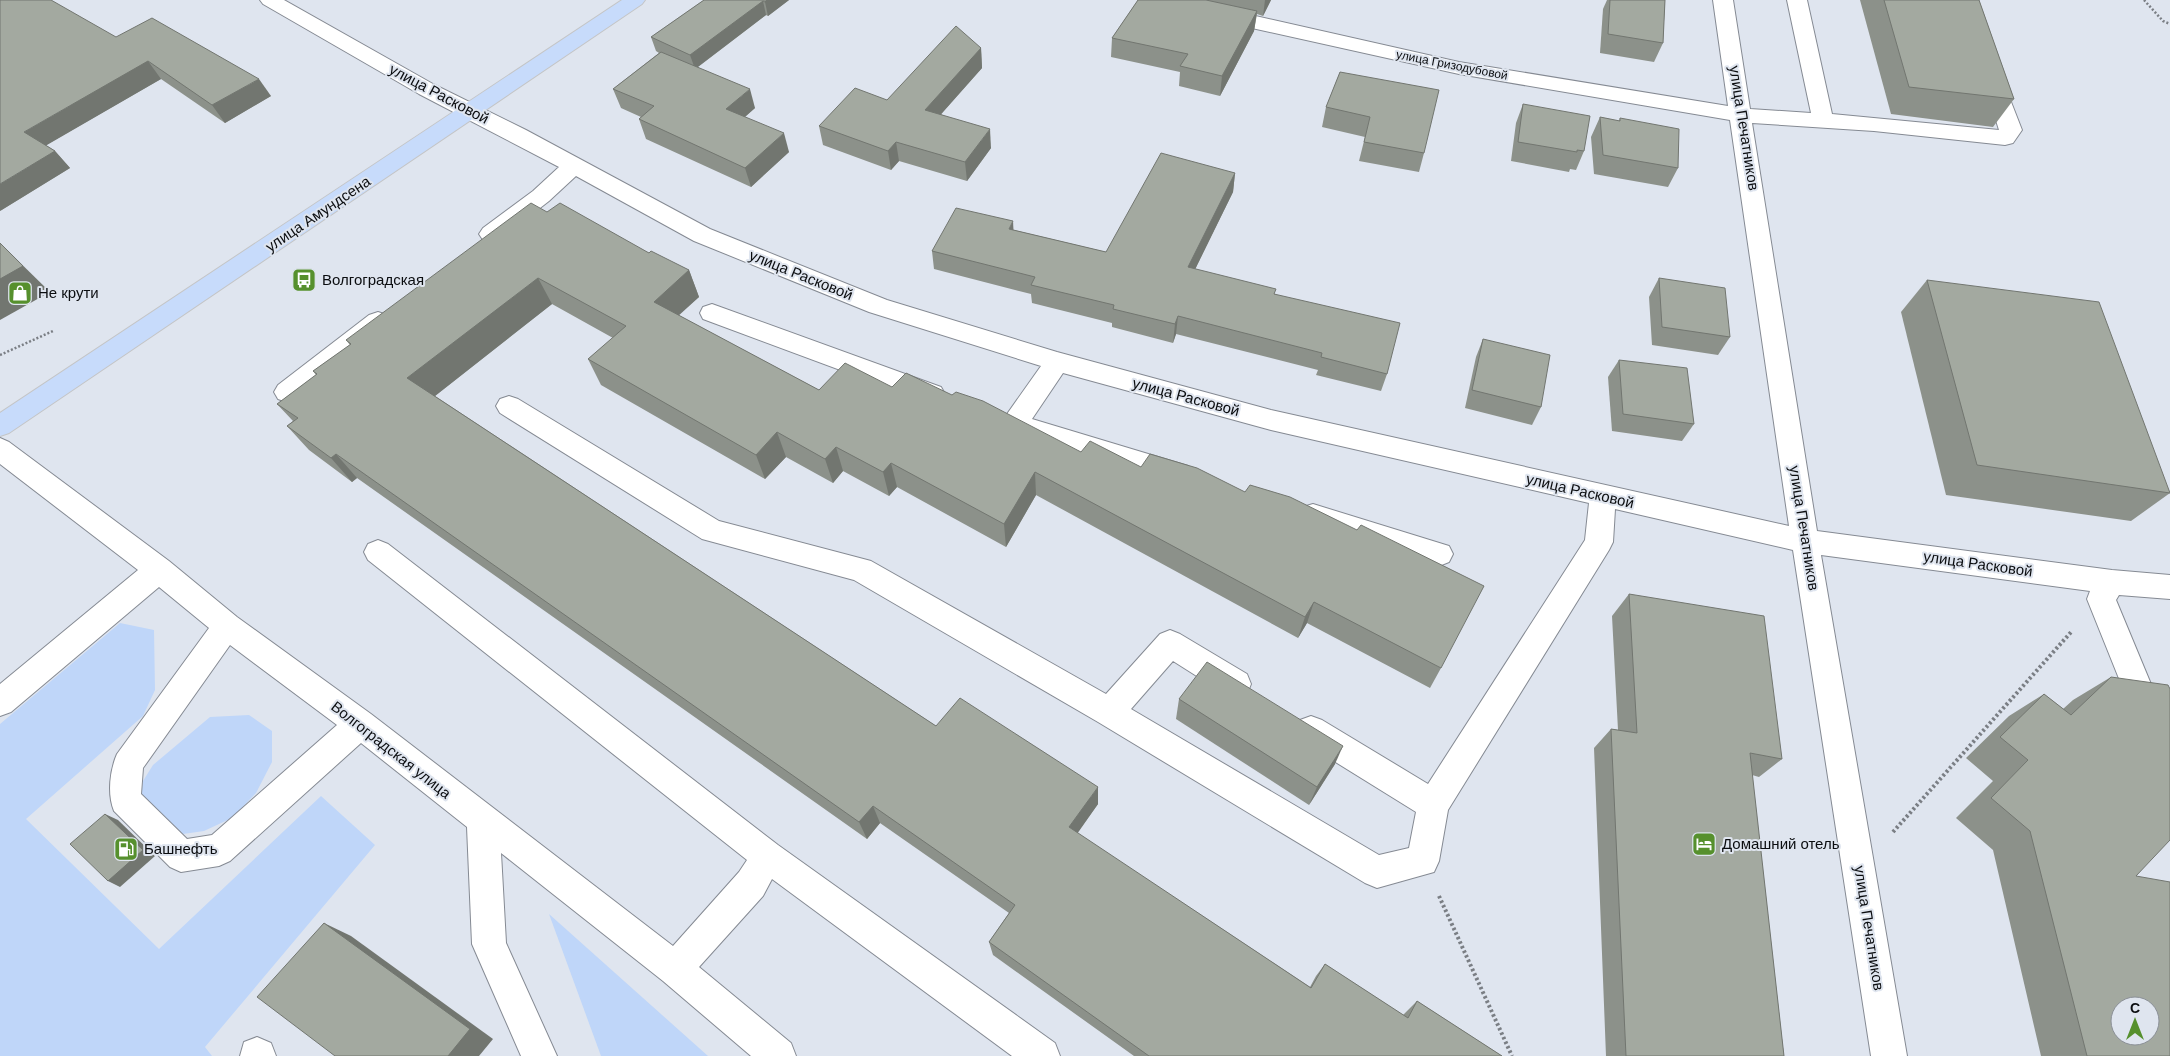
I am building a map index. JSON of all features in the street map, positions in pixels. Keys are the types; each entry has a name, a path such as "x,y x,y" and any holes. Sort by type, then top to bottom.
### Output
{"main road":[{"name":"улица Амундсена","path":"0,426 635,0"}],"street":[{"name":"улица Расковой","path":"270,0 470,112 518,135 702,236 878,306 1057,362 1270,420 1805,541 2107,590 2170,587"},
{"name":"улица Гризодубовой","path":"1164,0 1202,12 1459,68 1742,116 1874,124 2005,138 2011,130 1985,54"},
{"name":"улица Печатников","path":"1723,0 1805,541 1889,1056"},
{"path":"1798,0 1823,121"},
{"path":"472,249 541,196 573,166"},
{"path":"287,392 395,309"},
{"path":"712,313 950,400"},
{"path":"1057,362 1029,405 1004,420 1202,481"},
{"path":"509,406 712,531 861,570 1109,712 1377,872 1423,861 1433,805 1599,542 1603,496"},
{"name":"Волгоградская улица","path":"0,448 159,570 227,626 360,724 674,969 778,1056"},
{"path":"1288,507 1439,554"},
{"path":"378,552 767,856 1042,1056"},
{"path":"0,702 159,570"},
{"path":"2107,590 2143,701 2170,704"},
{"path":"227,626 128,764 125,800 181,856 220,850 360,724"},
{"path":"1109,712 1170,643 1263,700"},
{"path":"1289,716 1433,805"},
{"path":"483,821 489,944 539,1056"},
{"path":"674,969 751,884 767,856"}],"path":[{"path":"2144,0 2163,21 2170,24"},
{"path":"0,355 53,331"},
{"path":"1859,866 1902,824 2107,590"},
{"path":"1423,861 1512,1056"}],"shaded area":[{"path":"120,623 154,630 155,690 143,716 26,819 159,949 321,796 375,845 205,1047 212,1056 0,1056 0,724"},
{"path":"249,715 272,731 272,762 256,793 232,818 204,831 183,834 141,795 143,781 153,765 210,717"},
{"path":"549,914 708,1056 601,1056"}],"building":[{"path":"0,0 51,0 116,37 152,18 259,79 212,105 148,61 24,132 55,151 0,184"},
{"path":"704,0 767,0 763,1 690,55 651,37"},
{"path":"1138,0 1206,0 1257,11 1222,76 1180,66 1188,54 1112,38"},
{"path":"1610,0 1665,0 1663,43 1608,34"},
{"path":"1884,0 1979,0 2014,99 1909,87"},
{"path":"956,26 981,48 925,110 990,129 965,162 896,142 888,151 819,126 855,88 887,100"},
{"path":"661,52 750,89 726,109 784,133 745,168 639,119 654,106 613,89"},
{"path":"1340,72 1439,90 1424,153 1364,142 1370,117 1326,107"},
{"path":"1523,104 1590,116 1584,151 1577,150 1577,152 1518,142"},
{"path":"1600,117 1620,121 1620,118 1679,129 1678,168 1603,155"},
{"path":"1161,153 1235,173 1188,267 1276,289 1274,294 1400,323 1387,374 1321,357 1322,353 1178,316 1175,324 1113,309 1114,305 1031,285 1035,277 932,251 956,208 1013,221 1009,229 1106,252"},
{"path":"531,203 547,212 560,203 649,253 651,251 689,270 654,302 819,390 845,363 892,387 906,373 952,395 956,392 983,401 1081,452 1090,441 1141,467 1150,454 1197,468 1245,492 1250,485 1290,497 1357,530 1361,525 1484,586 1441,668 1314,602 1305,617 1035,472 1004,524 891,463 883,472 836,447 825,459 777,432 756,455 588,359 626,326 538,278 407,378 936,726 960,698 1098,787 1069,827 1311,988 1325,964 1408,1018 1417,1001 1502,1056 1149,1056 989,942 1015,905 873,806 859,822 336,454 331,458 287,426 298,418 277,404 317,374 313,371 351,344 346,340"},
{"path":"0,243 23,266 0,279"},
{"path":"1659,278 1725,288 1730,337 1662,327"},
{"path":"1927,280 2099,302 2170,493 1977,465"},
{"path":"1483,339 1550,355 1541,407 1472,390"},
{"path":"1619,360 1687,368 1694,424 1623,414"},
{"path":"1629,594 1764,616 1782,759 1750,753 1784,1056 1626,1056 1611,729 1637,733"},
{"path":"1207,662 1343,746 1317,787 1179,699"},
{"path":"2111,677 2168,685 2170,689 2170,840 2136,876 2170,882 2170,1056 2087,1056 2030,831 1991,798 2028,760 2000,737 2044,694 2071,715"},
{"path":"105,814 143,850 108,881 70,844"},
{"path":"324,923 470,1029 448,1056 335,1056 257,997"}],"place":[{"name":"Волгоградская","path":"304,280"},
{"name":"Не крути","path":"20,293"},
{"name":"Домашний отель","path":"1704,844"},
{"name":"Башнефть","path":"126,849"}]}
